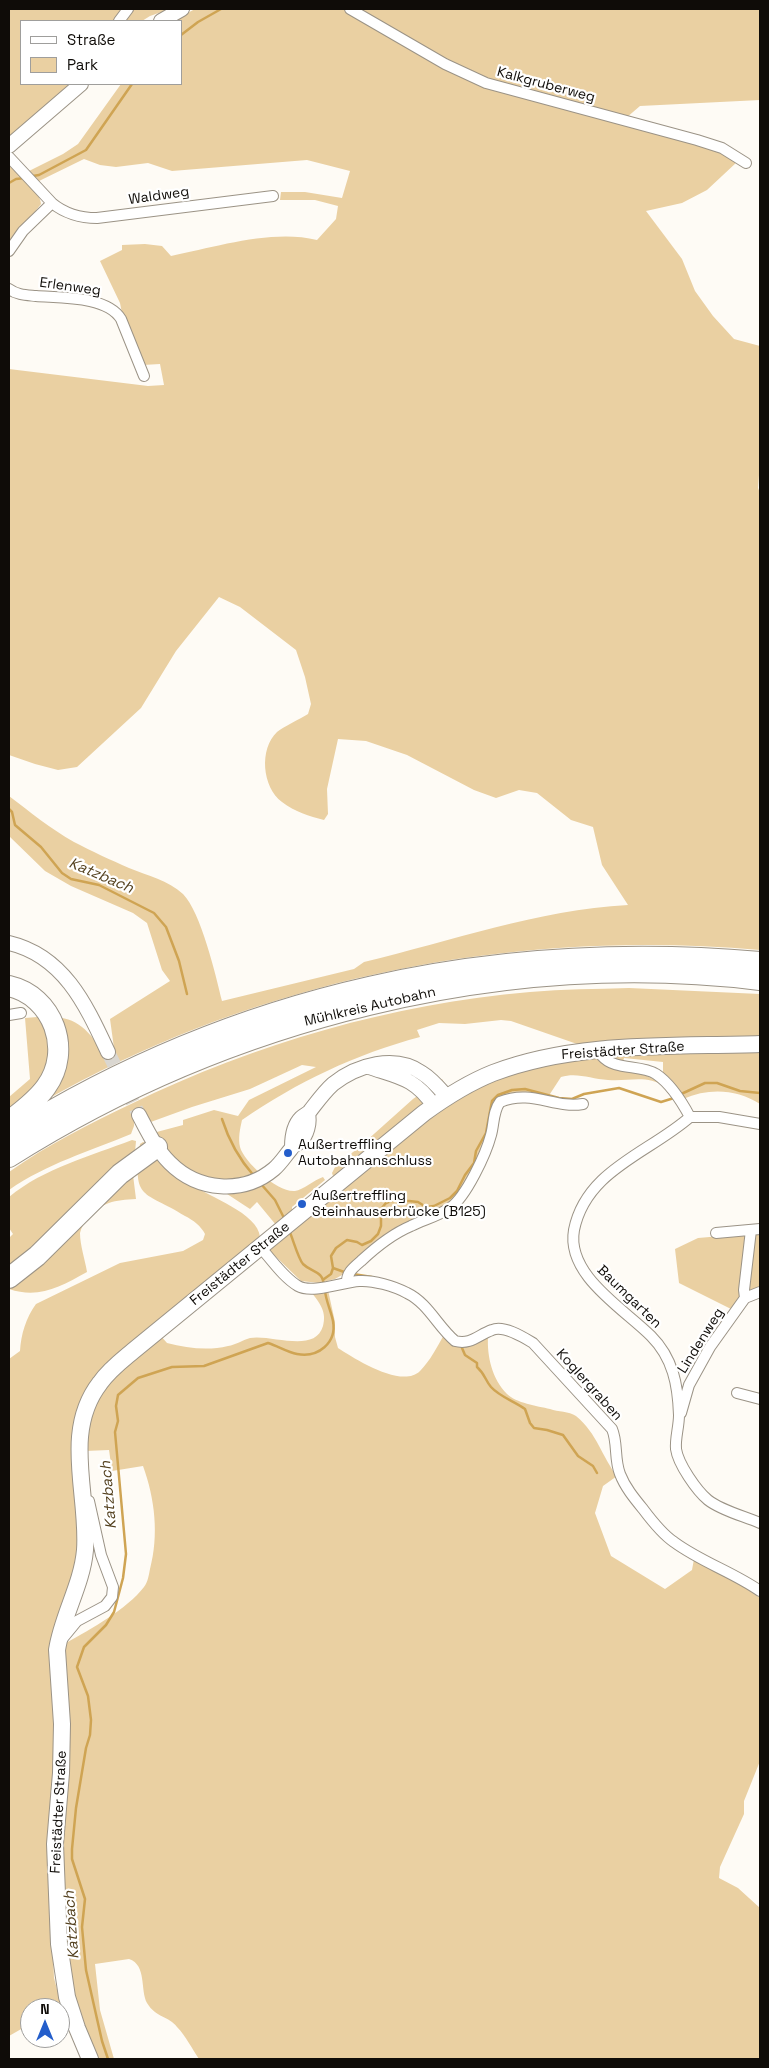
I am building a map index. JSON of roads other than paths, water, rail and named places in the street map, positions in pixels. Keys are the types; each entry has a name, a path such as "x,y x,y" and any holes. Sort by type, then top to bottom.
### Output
{"highway":[{"name":"Mühlkreis Autobahn","path":"9,1136 91,1089 168,1053 281,1011 369,987 457,969 528,960 579,957 676,956 760,962"},
{"name":"Mühlkreis Autobahn","path":"9,1157 106,1102 211,1054 308,1021 378,1003 459,987 590,974 687,974 760,980"},
{"path":"9,986 28,993 41,1004 54,1025 58,1047 54,1072 46,1087 29,1105 9,1121"},
{"path":"9,1278 48,1246 120,1174 157,1147"}],"main road":[{"name":"Freistädter Straße","path":"90,2059 67,1998 58,1944 55,1844 61,1773 62,1724 57,1650 59,1634 81,1568 84,1552 85,1518 79,1446 82,1420 94,1390 133,1351 260,1247 440,1102 473,1082 508,1068 558,1055 602,1050 760,1044"}],"street":[{"path":"120,20 128,9"},
{"path":"163,20 182,9"},
{"name":"Kalkgruberweg","path":"350,9 445,64 486,83 696,140 722,148 746,163"},
{"path":"9,146 80,85"},
{"path":"9,157 52,202 27,226 9,251"},
{"name":"Waldweg","path":"52,202 69,213 87,218 97,218 273,196"},
{"name":"Erlenweg","path":"9,289 19,294 84,301 116,311 144,376"},
{"path":"9,943 34,952 49,961 63,974 79,995 108,1052"},
{"path":"9,1015 21,1013"},
{"path":"602,1050 602,1056 613,1064 645,1069 656,1074 677,1096 690,1117 719,1117 760,1124"},
{"path":"139,1115 157,1147 170,1163 182,1172 204,1183 228,1187 257,1180 277,1166 292,1147 301,1141 310,1122 308,1114 333,1084 352,1072 388,1062 408,1066 423,1073 440,1102"},
{"path":"260,1247 285,1275 299,1286 306,1288 324,1287 349,1276 371,1251 397,1232 440,1214 457,1202 485,1151 495,1112 500,1102 523,1098 552,1101 566,1105 583,1104"},
{"name":"Baumgarten","path":"690,1117 675,1130 632,1157 599,1182 590,1192 574,1230 576,1257 589,1278 651,1336 667,1358 676,1380 679,1416 676,1452 700,1492 717,1505 760,1523"},
{"path":"716,1233 756,1229 744,1290 745,1298 760,1292"},
{"name":"Koglergraben","path":"349,1276 408,1293 420,1302 455,1342 464,1343 472,1341 492,1330 499,1329 523,1337 533,1343 612,1429 615,1436 619,1472 633,1497 661,1531 673,1542 760,1591"},
{"name":"Lindenweg","path":"679,1416 689,1385 701,1362 745,1298"},
{"path":"737,1393 760,1399"},
{"name":"Freistädter Straße","path":"57,1650 69,1629 77,1621 105,1606 112,1597 113,1587 101,1555 91,1506 81,1482"}],"waterway":[{"name":"Katzbach","path":"182,34 198,22 221,9"},
{"name":"Katzbach","path":"33,176 39,175 86,150 131,85"},
{"name":"Katzbach","path":"9,183 16,179 25,178"},
{"name":"Katzbach","path":"9,809 12,812 15,825 41,847 62,873 71,879 99,885 154,913 166,927 179,961 187,994"},
{"path":"679,1095 705,1083 717,1083 740,1091 760,1093"},
{"path":"324,1279 331,1274 333,1268 331,1256 336,1248 347,1240 362,1245 371,1241 378,1234 381,1226 381,1209 386,1203 391,1201 409,1201 418,1202 426,1207 434,1206 450,1198 457,1191 474,1163 476,1151 486,1133 492,1101 498,1095 512,1090 525,1089 559,1098 572,1099 584,1094 619,1088 661,1102 674,1098"},
{"name":"Katzbach","path":"222,1119 235,1149 254,1176"},
{"name":"Katzbach","path":"261,1184 275,1200 284,1218"},
{"name":"Katzbach","path":"289,1230 301,1261 306,1267 322,1277 324,1286"},
{"path":"333,1268 347,1273"},
{"path":"353,1274 372,1277"},
{"name":"Katzbach","path":"108,2059 102,2041 86,1970 82,1927 85,1899 72,1859 72,1849 76,1808 90,1735 91,1720 88,1696 77,1667 84,1647 106,1625 114,1612 123,1578 126,1554 115,1432 118,1421 116,1406 118,1395 138,1378 172,1367 204,1366 268,1343 297,1354 305,1355 319,1351 329,1342 333,1329 333,1321 325,1291"},
{"path":"462,1348 465,1355 477,1363 477,1367 495,1390 525,1409 534,1428 563,1435 578,1456 593,1466 597,1473"}],"tunnel":[{"path":"108,1052 139,1115"}],"place":[{"name":"Außertreffling Autobahnanschluss","path":"288,1153"},
{"name":"Außertreffling Steinhauserbrücke (B125)","path":"302,1204"}]}
